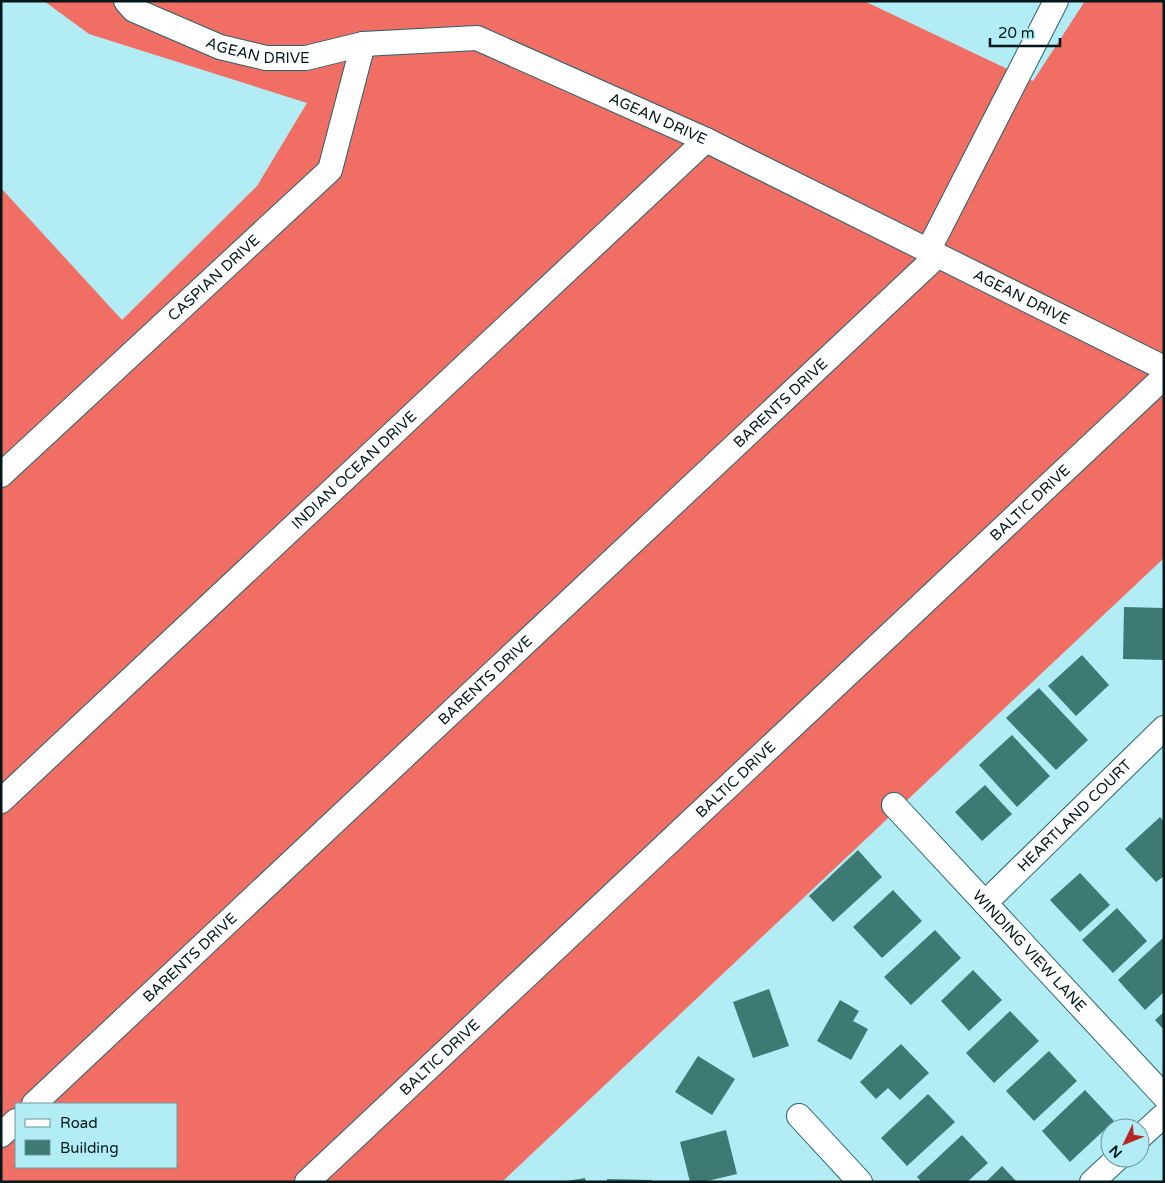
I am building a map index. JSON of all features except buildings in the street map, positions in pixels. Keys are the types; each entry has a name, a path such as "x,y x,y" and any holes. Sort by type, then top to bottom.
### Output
{"street":[{"name":"AGEAN DRIVE","path":"126,1 134,10 220,46 266,58 306,58 363,44 477,38 706,140 1164,368"},
{"name":"BARENTS DRIVE","path":"35,1103 933,254 1056,1"},
{"name":"CASPIAN DRIVE","path":"1,475 330,170 363,44"},
{"name":"INDIAN OCEAN DRIVE","path":"1,801 706,140"},
{"name":"BALTIC DRIVE","path":"307,1182 1164,377"},
{"name":"HEARTLAND COURT","path":"985,903 1164,728"},
{"name":"WINDING VIEW LANE","path":"894,805 1164,1096"},
{"path":"1150,1128 1164,1115"},
{"path":"799,1116 860,1182"},
{"path":"1,1135 15,1122"},
{"path":"1092,1182 1107,1168"}],"shaded area":[{"path":"44,1 864,1 1033,81 1085,1 1164,1 1164,558 502,1182 1,1182 1,188 122,320 257,186 307,103 89,34"}]}
